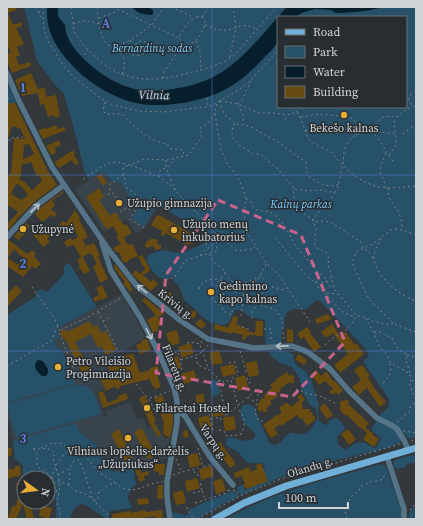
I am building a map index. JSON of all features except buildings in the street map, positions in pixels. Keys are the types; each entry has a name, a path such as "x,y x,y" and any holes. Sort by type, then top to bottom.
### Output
{"main road":[{"name":"Olandų g.","path":"215,519 244,503 286,486 416,448"}],"street":[{"name":"Krivių g.","path":"7,73 18,99 52,167 115,259 136,285 181,321 203,336 212,340 254,348 292,346 303,350 318,359 330,369 350,392 377,418 395,428"},
{"path":"8,236 37,205 64,185"},
{"name":"Filaretų g.","path":"100,237 111,271 147,330 161,358 177,400 180,413 168,479 167,496 170,519"},
{"path":"108,263 115,259"},
{"name":"Varpų g.","path":"180,413 215,463 233,485"},
{"path":"395,428 402,436 408,450"},
{"path":"387,457 404,509 404,517"}],"path":[{"path":"35,7 43,20"},
{"path":"38,14 42,7"},
{"path":"42,7 44,29 48,41 65,68 75,78 105,101 139,111 163,112 207,106 217,102 239,90 252,79 277,51"},
{"path":"71,7 74,31 88,50 113,71 139,79 163,78 180,75 201,70 223,62 230,58 238,50 277,7"},
{"path":"97,7 99,25 105,42 122,56 124,60 125,63 122,75"},
{"path":"113,7 179,38 183,44"},
{"path":"113,48 132,39 152,25 164,7"},
{"path":"171,7 193,18"},
{"path":"179,38 184,27 193,18 202,17 210,7"},
{"path":"230,58 236,27 233,7"},
{"path":"98,18 119,10"},
{"path":"183,44 190,44 195,41 202,32 205,21 202,17"},
{"path":"73,24 81,21 87,21 99,25"},
{"path":"205,25 221,30 248,25 252,26 256,30"},
{"path":"132,39 130,46 132,54 138,56 145,53 148,46 147,42 141,41 135,46 137,50 142,48"},
{"path":"195,41 200,52 201,70"},
{"path":"163,78 164,72 183,44"},
{"path":"84,55 88,50"},
{"path":"238,104 242,100 252,79"},
{"path":"416,92 409,98 410,103 416,107"},
{"path":"207,106 206,104 208,98"},
{"path":"105,101 103,111 106,114 122,114 146,136 161,143 167,144 171,149 179,149 184,151 182,156"},
{"path":"219,101 238,104 258,113 276,113 287,115 297,112"},
{"path":"219,101 226,117 233,120 234,124 232,137 239,145 253,154 261,154 278,169 293,190 294,197 304,213 315,222 323,220 330,222 360,241 364,248 371,254 379,271 388,282 405,296 416,301"},
{"path":"217,102 215,113 221,150 230,168 238,177 246,198 244,210 247,234 266,263 279,275 310,322"},
{"path":"238,104 243,114 244,125"},
{"path":"389,155 396,143 395,120 398,116 413,106"},
{"path":"294,108 300,115 308,139 319,147 333,154 358,178 376,186 387,188 416,186"},
{"path":"157,208 127,188 123,168 144,159 166,160 190,154 202,138 199,128 208,123 215,113"},
{"path":"300,117 319,114 350,117 364,132"},
{"path":"285,119 287,115"},
{"path":"371,132 382,117 398,116"},
{"path":"234,124 244,125 267,135 280,143 295,156 306,162 307,173 310,177 321,184 330,186 340,184"},
{"path":"403,134 416,124"},
{"path":"305,130 312,133 357,134 375,131 396,134"},
{"path":"371,132 379,138 386,152 393,161"},
{"path":"313,220 329,203 339,187 340,176 344,164 343,156 345,148 351,139 357,134"},
{"path":"9,142 10,138 23,138"},
{"path":"386,152 381,164 381,175 386,185 389,198 402,220 402,230"},
{"path":"159,176 158,173 171,164 175,158"},
{"path":"166,160 166,168 169,177 177,192"},
{"path":"84,179 108,163 117,162 130,165 155,176 159,176 212,227 216,235 217,251 198,256 184,262 174,278 167,279 162,287 162,292"},
{"path":"124,174 110,184 110,189 124,209"},
{"path":"293,190 321,190 336,192"},
{"path":"108,195 113,192"},
{"path":"139,197 136,205 137,208 130,219 144,228"},
{"path":"246,198 257,210 270,212 277,217 295,245 326,279 326,282 341,296 356,316"},
{"path":"120,212 127,208 134,213"},
{"path":"313,220 316,229 315,246 326,252 329,259 328,266 334,289"},
{"path":"244,233 243,227 245,223"},
{"path":"416,235 408,231 395,229 391,230 378,240 356,252 353,261 366,294 376,306 394,324 416,332"},
{"path":"209,248 201,236 223,235 229,245 237,251 254,249 256,247"},
{"path":"374,261 374,254 383,236"},
{"path":"276,238 296,263 341,311 349,315 364,317 371,321 394,324"},
{"path":"198,256 216,242"},
{"path":"209,254 217,266 225,271 229,279 236,284 243,284 261,276"},
{"path":"252,281 257,281 261,276 266,263"},
{"path":"221,304 218,305 211,290 219,284 220,279 225,273"},
{"path":"261,276 265,280 267,287"},
{"path":"314,282 324,283 332,278"},
{"path":"199,289 205,281 220,279"},
{"path":"220,279 224,285 221,304 223,311 231,315 236,298 236,284"},
{"path":"250,280 256,288 256,296 261,304 274,309 282,319 284,346"},
{"path":"241,316 244,292 243,284"},
{"path":"32,287 55,319 78,380"},
{"path":"267,287 278,290 287,288"},
{"path":"252,318 252,312 267,287"},
{"path":"325,293 338,294"},
{"path":"60,331 126,296"},
{"path":"236,298 243,301"},
{"path":"97,312 118,351"},
{"path":"325,345 333,337 352,325 356,316"},
{"path":"102,321 111,317"},
{"path":"364,317 390,362 390,376 383,383"},
{"path":"7,366 51,341 58,326"},
{"path":"242,327 251,330"},
{"path":"264,329 271,328 271,339 275,343 275,346"},
{"path":"373,332 382,332 384,335 391,337 401,352 416,357"},
{"path":"202,340 200,345 209,370"},
{"path":"182,371 180,359 195,356 203,352 212,340"},
{"path":"187,343 190,342 200,345"},
{"path":"238,344 247,375"},
{"path":"161,358 178,352 179,355"},
{"path":"406,354 411,381 409,383 416,400 410,407 410,411 395,428 416,433"},
{"path":"195,356 198,365 209,370 218,378 226,415 255,391"},
{"path":"229,363 235,362 238,374 237,376"},
{"path":"390,362 410,374"},
{"path":"218,381 223,380 223,382 231,380 234,376"},
{"path":"248,378 249,383 253,382"},
{"path":"219,430 224,431 226,436 234,436 241,434 243,430 243,415 237,406 231,380"},
{"path":"411,381 414,380 416,382"},
{"path":"136,384 149,399 158,417"},
{"path":"259,389 255,412 258,420 263,421"},
{"path":"296,389 320,396 337,404"},
{"path":"149,399 174,390"},
{"path":"248,397 256,402"},
{"path":"412,406 416,408"},
{"path":"180,413 206,413 210,415"},
{"path":"213,432 211,418 222,417 220,420"},
{"path":"405,442 416,439"},
{"path":"41,448 52,443 59,443 70,450 82,466 92,498 108,514 108,519"},
{"path":"42,470 37,466 37,454 33,448 47,448 54,452 53,458 58,475 60,490 57,503 60,511 60,519"},
{"path":"198,448 202,467 215,463"},
{"path":"54,470 55,465 63,454 70,450 78,451 86,457 100,473 107,478 113,479 121,488 136,490 168,479 182,472 198,468"},
{"path":"172,455 175,457 182,472"},
{"path":"69,485 70,468 76,458"},
{"path":"58,475 70,468"},
{"path":"194,470 195,474 198,475 199,478"},
{"path":"347,519 344,508 349,502 351,495 359,491 360,487 373,481 383,479 385,473 392,470"},
{"path":"200,480 205,500"},
{"path":"56,482 59,481 69,485 76,491 92,498"},
{"path":"94,501 98,500 99,492 116,483"},
{"path":"195,503 226,493 233,485"},
{"path":"193,493 202,490"},
{"path":"228,491 236,490 240,496"},
{"path":"56,491 58,496"},
{"path":"404,517 416,503"},
{"path":"187,507 194,519"}],"highlighted area":[{"path":"218,200 301,235 345,342 292,397 156,373 166,275"}],"shaded area":[{"name":"Užupio gimnazija","path":"99,172 108,174 120,183 132,200 145,198 158,206 147,225 136,234 126,219 104,232 75,190"},
{"name":"Petro Vileišio Progimnazija","path":"122,294 146,337 109,358 110,364 107,366 112,376 105,388 97,392 104,415 100,417 108,415 106,411 131,402 137,420 143,418 147,428 157,424 162,435 170,440 168,458 112,472 100,453 103,451 79,431 13,441 7,413 7,368 59,327"}],"green space":[{"name":"Kalnų parkas","path":"24,7 47,7 48,26 55,42 66,58 83,76 184,103 215,94 236,83 253,69 277,42 277,108 407,108 407,16 297,16 308,10 317,9 326,9 339,13 383,7 416,7 416,437 409,439 403,432 399,433 402,438 400,443 388,448 337,460 282,477 241,495 237,490 238,487 243,485 245,490 267,481 262,467 266,471 262,463 247,463 239,453 226,445 226,440 229,437 246,441 255,437 255,433 241,417 240,414 243,405 249,404 254,407 269,442 276,445 290,433 302,434 308,432 318,418 316,409 309,404 301,388 300,379 292,367 280,363 269,354 270,351 276,350 293,354 295,364 306,372 311,380 319,405 319,421 328,425 329,421 335,418 343,425 345,429 337,437 338,444 345,450 358,443 364,443 376,448 381,439 373,432 372,428 389,405 389,399 363,362 369,355 367,350 321,302 317,300 306,309 293,309 287,312 282,331 281,344 279,345 267,344 265,342 265,320 250,317 240,310 235,310 229,322 225,325 219,325 208,321 200,315 184,300 178,285 172,276 164,279 157,276 147,262 149,254 163,250 180,253 188,251 204,243 209,235 145,198 132,200 120,183 112,181 108,174 99,172 89,179 84,171 64,94 37,61"},
{"name":"Bernardinų sodas","path":"58,7 284,7 284,10 279,16 277,16 277,18 248,51 219,74 202,82 188,86 146,91 134,89 119,83 95,70 73,47 66,36 65,25 60,19"},
{"path":"7,81 16,103 7,103"},
{"path":"143,200 155,207 144,226 132,219"},
{"path":"69,263 97,307 57,329 59,338 54,344 63,353 75,379 74,384 12,402 7,401 7,315 35,297 37,291 42,289 46,292 48,291 64,274 64,266"},
{"path":"217,380 220,394 213,396 209,381"},
{"path":"74,385 86,386 94,393 101,414 16,438 7,404"},
{"path":"76,423 79,431 103,451 100,453 112,472 133,467 136,484 128,497 132,508 109,511 109,516 106,519 82,504 77,506 70,519 56,519 56,470 23,470 23,466 15,459 13,441"},
{"path":"416,455 416,462 406,465 406,467 397,469 393,466 394,461 396,460"},
{"path":"381,464 386,467 401,509 402,519 226,519 245,509 283,493"},
{"path":"233,491 238,494 238,497 219,506 198,519 173,519 173,512 185,516 189,513 189,510"},
{"path":"416,504 416,519 408,519 410,512"}],"water":[{"name":"Vilnia","path":"47,7 58,7 58,15 65,25 68,38 74,49 88,63 114,82 126,87 146,91 179,88 202,82 215,76 246,53 277,18 277,44 247,75 216,94 178,104 141,104 112,95 94,84 78,71 56,45 50,31"},
{"path":"132,7 148,7 153,10 153,14 149,15 141,13"},
{"path":"287,7 383,7 366,11 339,13 331,10 315,9 301,13 297,16 279,16"},
{"path":"38,360 43,361 48,368 46,376 42,376 35,366"}],"waterway":[{"path":"245,226 245,233"}],"place":[{"name":"Bekešo kalnas","path":"344,115"},
{"name":"Užupio gimnazija","path":"119,203"},
{"name":"Užupynė","path":"23,229"},
{"name":"Užupio menų inkubatorius","path":"174,230"},
{"name":"Gedimino kapo kalnas","path":"211,292"},
{"name":"Petro Vileišio Progimnazija","path":"58,367"},
{"name":"Filaretai Hostel","path":"147,408"},
{"name":"Vilniaus lopšelis-darželis „Užupiukas“","path":"128,438"}]}
